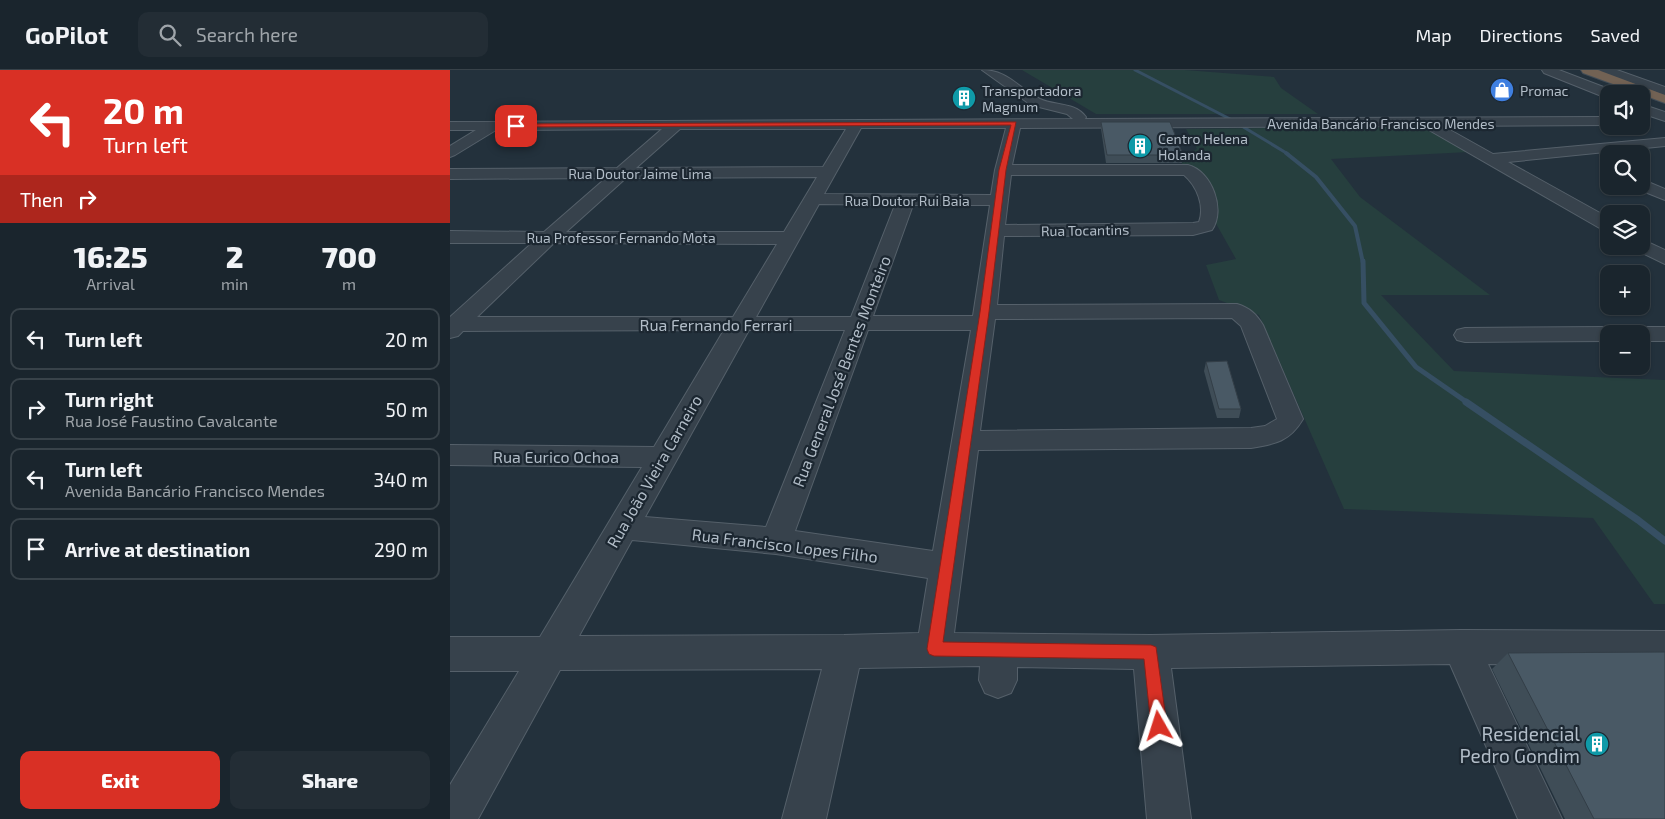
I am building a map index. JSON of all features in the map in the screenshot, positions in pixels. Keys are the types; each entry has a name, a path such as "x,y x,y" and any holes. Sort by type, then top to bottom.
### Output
{"highway":[{"path":"1571,70 1610,85"},
{"path":"1587,70 1665,99"},
{"path":"1650,100 1665,106"}],"street":[{"path":"988,70 1036,102 1072,111 1086,123"},
{"path":"1548,70 1600,90"},
{"path":"1607,70 1665,92"},
{"path":"1650,112 1665,119"},
{"path":"1650,120 1665,119"},
{"name":"Avenida Bancário Francisco Mendes","path":"450,126 1600,121"},
{"path":"1426,122 1600,221"},
{"path":"453,326 549,237 676,124"},
{"name":"Rua João Vieira Carneiro","path":"454,819 551,653 738,324 792,238 856,124"},
{"path":"934,649 984,317 1003,170 1014,124"},
{"path":"450,152 493,126"},
{"path":"1491,158 1665,142"},
{"path":"1572,151 1600,165"},
{"name":"Rua Tocantins","path":"995,231 1175,230 1199,228 1208,225 1211,210 1203,189 1192,172 1188,170 1149,168 1003,170"},
{"name":"Rua Doutor Jaime Lima","path":"450,174 829,172"},
{"path":"1650,188 1665,195"},
{"name":"Rua Doutor Rui Baia","path":"814,199 1000,200"},
{"name":"Rua General José Bentes Monteiro","path":"776,541 906,200"},
{"name":"Rua Professor Fernando Mota","path":"450,237 792,238"},
{"path":"1650,250 1665,258"},
{"name":"Rua Fernando Ferrari","path":"453,326 860,324 984,317 1237,311 1246,317 1252,325 1290,419 1282,429 1270,436 1221,439 966,441"},
{"path":"1465,335 1600,334"},
{"path":"1650,334 1665,334"},
{"name":"Rua Eurico Ochoa","path":"450,455 662,457"},
{"name":"Rua Francisco Lopes Filho","path":"622,527 776,541 947,567"},
{"path":"450,654 844,652 934,649 998,665 1151,652 1461,647 1665,648"},
{"path":"1461,647 1540,819"},
{"path":"804,819 844,652"},
{"path":"1151,652 1170,819"}],"green space":[{"path":"1022,70 1185,70 1274,77 1281,88 1318,114 1096,114"},
{"path":"1426,126 1469,152 1331,159 1360,197 1490,295 1381,295 1454,371 1665,380 1665,604 1654,604 1593,518 1344,509 1259,315 1219,300 1206,265 1236,259 1179,158 1197,149 1186,129"}],"building":[{"name":"Centro Helena Holanda","path":"1101,122 1170,122 1183,155 1107,155"},
{"path":"1227,361 1241,409 1219,409 1206,362"},
{"name":"Residencial Pedro Gondim","path":"1665,652 1665,819 1594,819 1508,653"}],"waterway":[{"path":"1135,70 1230,119"},
{"path":"1240,125 1288,154"},
{"path":"1286,153 1316,177 1355,226 1363,263"},
{"path":"1363,261 1364,303 1416,367 1468,403"},
{"path":"1466,402 1638,520 1665,541"}],"place":[{"name":"Promac","path":"1502,90"},
{"name":"Transportadora Magnum","path":"964,98"},
{"name":"Centro Helena Holanda","path":"1140,146"},
{"name":"Residencial Pedro Gondim","path":"1597,744"}],"route":[{"path":"516,126 1014,124 1003,170 985,312 934,649 1151,652 1159,726"}]}
